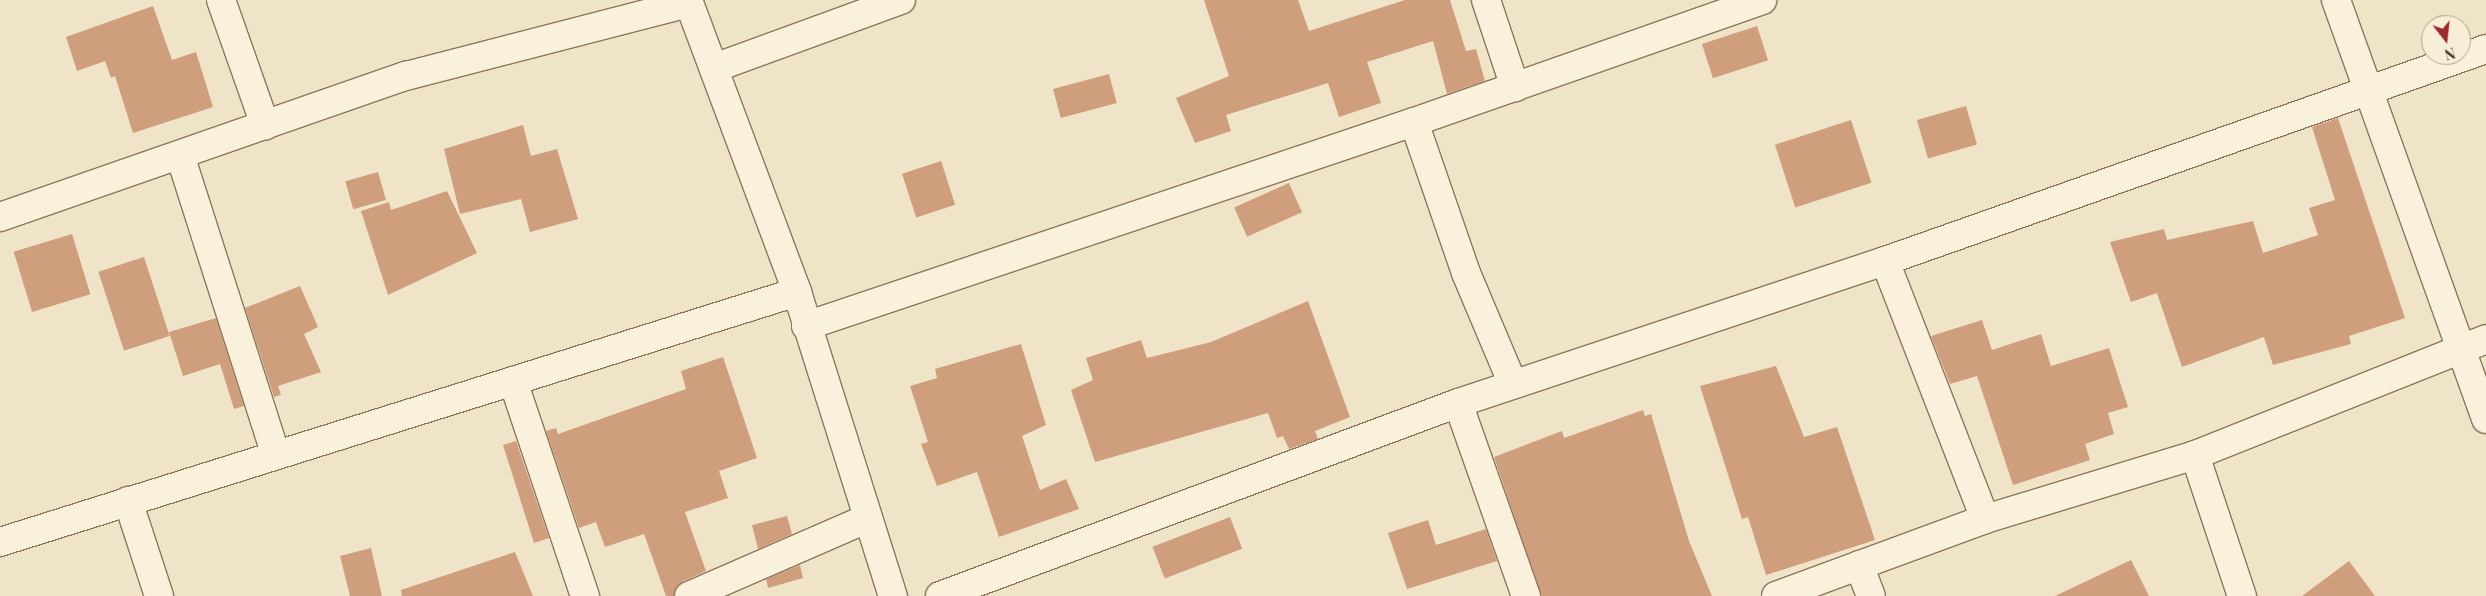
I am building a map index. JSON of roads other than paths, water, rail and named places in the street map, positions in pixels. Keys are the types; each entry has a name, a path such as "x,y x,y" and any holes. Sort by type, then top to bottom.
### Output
{"street":[{"path":"220,0 265,125"},
{"path":"714,68 901,0"},
{"path":"1486,0 1515,87"},
{"path":"806,326 1414,122 1762,0"},
{"path":"2336,0 2474,343 2486,419"},
{"path":"0,217 406,76 689,1 796,292 893,596"},
{"path":"940,596 1458,403 1884,261 2486,49"},
{"path":"1414,122 1466,273 1513,384"},
{"path":"180,155 276,455"},
{"path":"1884,261 1985,519"},
{"path":"0,542 796,292"},
{"path":"1776,596 1985,519 2195,455 2474,343"},
{"path":"513,381 586,596"},
{"path":"1458,403 1526,596"},
{"path":"2195,455 2242,596"},
{"path":"128,501 158,596"},
{"path":"689,596 868,518"},
{"path":"1859,565 1871,596"}]}
